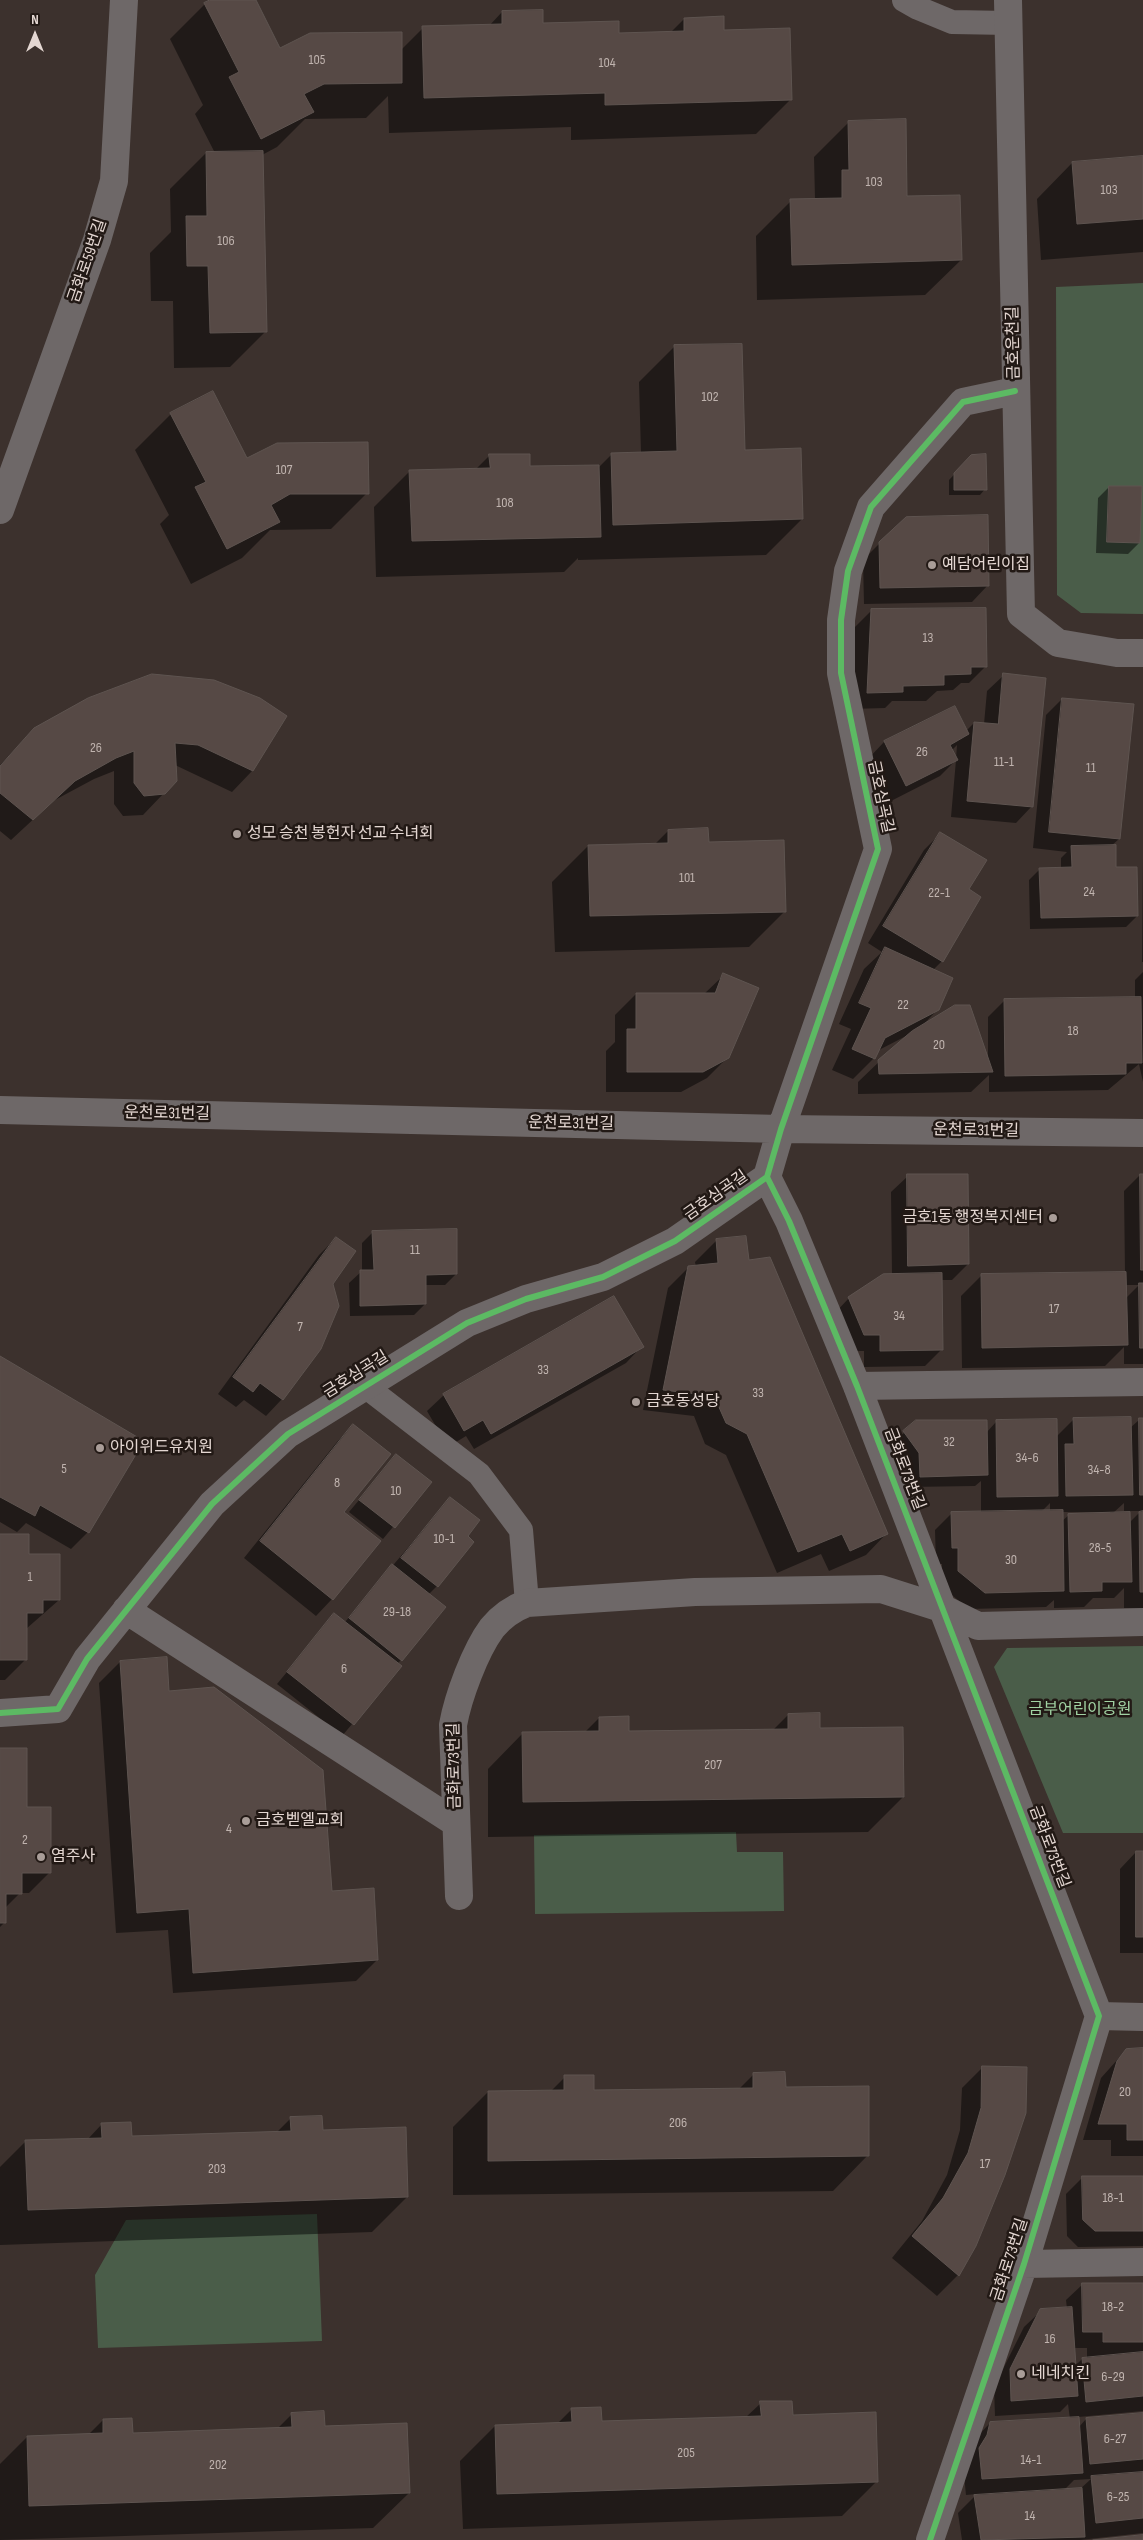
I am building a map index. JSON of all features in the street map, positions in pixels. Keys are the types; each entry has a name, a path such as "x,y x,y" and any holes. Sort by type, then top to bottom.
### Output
{"street":[{"name":"금화로59번길","path":"0,510 97,240 114,181 124,0"},
{"name":"금호운천길","path":"1008,12 1021,614 1058,643 1117,653 1143,653"},
{"name":"금호심곡길","path":"0,1713 58,1709 87,1659 212,1504 288,1434 467,1322 526,1299 603,1277 675,1241 767,1177 781,1129 878,849 841,674 841,620 848,571 872,506 963,402 1015,391"},
{"name":"운천로31번길","path":"0,1110 781,1129 1143,1133"},
{"name":"금화로73번길","path":"767,1177 789,1221 857,1386 1099,2016 1024,2264 930,2540"},
{"path":"857,1386 1143,1382"},
{"name":"금화로73번길","path":"460,1896 453,1725 458,1699 492,1628 514,1608 527,1603 695,1592 881,1589 944,1610 978,1626 1143,1622"},
{"path":"126,1610 456,1823"},
{"path":"1099,2016 1143,2017"},
{"name":"금화로73번길","path":"1024,2264 1143,2262"}],"lane":[{"path":"904,0 952,22 1008,12"},
{"name":"금호심곡길","path":"365,1386 479,1474 521,1530 527,1603"}],"green space":[{"path":"1143,283 1143,614 1081,613 1057,595 1056,287"},
{"name":"금부어린이공원","path":"1143,1646 1143,1833 1063,1833 994,1667 1007,1648"},
{"path":"736,1832 737,1852 783,1852 784,1911 535,1914 534,1835"},
{"path":"317,2214 322,2341 98,2348 95,2275 126,2220"}],"building":[{"path":"210,0 256,0 280,48 310,33 402,32 402,83 324,84 304,94 314,112 261,139 229,77 239,72 204,3"},
{"path":"543,10 543,23 619,21 619,33 684,31 684,18 724,16 724,30 790,28 792,100 605,105 605,93 424,98 422,26 502,24 502,11"},
{"path":"906,119 907,196 960,195 962,260 792,265 790,199 842,198 842,170 849,170 848,121"},
{"path":"263,151 267,332 210,333 208,266 187,266 186,216 207,216 206,152"},
{"path":"1143,156 1143,219 1077,224 1072,162"},
{"path":"742,344 745,450 801,448 803,519 613,525 611,453 677,451 674,345"},
{"path":"213,391 247,458 277,443 368,442 369,494 290,494 271,505 280,522 227,549 195,487 206,482 170,413"},
{"path":"489,454 530,454 530,466 599,465 601,537 412,541 409,470 490,468"},
{"path":"986,454 987,490 954,490 954,473 971,455"},
{"path":"1109,486 1142,486 1140,543 1107,542"},
{"name":"예담어린이집","path":"988,515 989,586 880,588 879,542 906,517"},
{"path":"986,608 987,667 971,667 971,674 944,675 944,685 903,686 903,692 867,693 871,609"},
{"path":"1003,673 1046,678 1033,807 967,801 974,722 998,724"},
{"path":"152,674 214,680 260,698 287,716 253,771 198,745 175,743 177,781 165,794 144,796 134,783 134,751 116,758 75,781 33,820 0,793 0,766 34,728 88,698"},
{"path":"1062,698 1134,704 1120,839 1049,832"},
{"path":"955,706 969,734 950,745 958,760 906,786 884,741"},
{"path":"708,828 709,842 784,840 786,912 590,916 588,845 668,843 668,830"},
{"path":"940,832 987,860 969,889 981,897 943,962 883,926"},
{"path":"1116,845 1116,867 1137,867 1138,916 1041,918 1039,868 1072,867 1071,846"},
{"path":"885,947 953,978 939,1010 885,1038 875,1059 852,1049 871,1008 859,1003"},
{"path":"723,973 759,988 729,1058 703,1072 627,1072 627,1029 636,1029 636,993 715,993"},
{"path":"1141,997 1142,1063 1126,1063 1126,1074 1005,1076 1004,999"},
{"path":"955,1005 970,1005 993,1072 879,1074 878,1060 912,1031"},
{"path":"907,1174 968,1174 969,1264 908,1266"},
{"path":"1140,1174 1143,1174 1143,1270 1141,1270"},
{"path":"457,1229 457,1274 426,1275 426,1304 360,1306 360,1270 374,1270 372,1231"},
{"path":"746,1236 749,1260 770,1257 888,1534 850,1551 842,1534 798,1552 747,1434 726,1423 714,1396 663,1390 688,1266 718,1263 716,1239"},
{"path":"336,1237 356,1251 333,1284 339,1306 321,1349 283,1400 260,1383 253,1392 233,1377"},
{"path":"1126,1272 1128,1345 982,1348 981,1274"},
{"path":"942,1273 943,1350 880,1351 880,1335 864,1335 848,1297 883,1274"},
{"path":"1139,1283 1143,1283 1143,1348 1140,1348"},
{"path":"614,1296 644,1347 491,1434 483,1420 464,1431 443,1394"},
{"path":"0,1356 144,1441 89,1533 40,1505 35,1516 0,1497"},
{"path":"1131,1417 1133,1495 1066,1496 1065,1444 1074,1444 1073,1418"},
{"path":"1139,1418 1143,1418 1143,1495 1140,1495"},
{"path":"1057,1419 1058,1496 997,1497 996,1420"},
{"path":"916,1420 987,1420 988,1475 920,1477 919,1453 903,1431"},
{"path":"353,1424 391,1454 344,1512 381,1541 333,1600 260,1541"},
{"path":"396,1454 432,1482 395,1528 359,1500"},
{"path":"450,1497 480,1520 468,1536 474,1542 438,1587 401,1558"},
{"path":"1063,1510 1064,1591 985,1593 958,1571 958,1548 952,1548 951,1512"},
{"path":"1143,1511 1143,1592 1140,1592 1139,1512"},
{"path":"1130,1512 1132,1582 1102,1582 1102,1591 1070,1592 1068,1514"},
{"path":"0,1534 29,1534 29,1554 60,1554 60,1600 43,1600 43,1613 27,1613 27,1660 0,1660"},
{"path":"392,1564 446,1607 402,1661 349,1618"},
{"path":"334,1613 402,1666 354,1725 287,1672"},
{"path":"167,1657 169,1691 214,1687 323,1770 332,1891 374,1888 378,1960 193,1973 189,1909 137,1913 120,1661"},
{"path":"820,1713 820,1728 903,1727 904,1797 523,1802 522,1732 599,1731 599,1717 629,1716 629,1731 788,1729 788,1714"},
{"path":"0,1748 27,1748 27,1807 51,1807 51,1873 22,1873 22,1894 6,1894 6,1923 0,1923"},
{"path":"1136,1851 1143,1851 1143,1937 1136,1937"},
{"path":"1143,2048 1143,2140 1127,2140 1127,2124 1098,2124 1117,2061 1126,2049"},
{"path":"982,2066 1027,2067 1026,2113 1005,2175 976,2246 959,2276 912,2236 943,2198 968,2153 981,2108"},
{"path":"785,2072 786,2087 869,2086 869,2156 488,2161 488,2091 564,2090 564,2075 594,2075 594,2090 753,2088 753,2073"},
{"path":"322,2116 323,2130 406,2127 408,2197 28,2210 25,2140 102,2138 101,2123 131,2122 132,2136 291,2131 290,2117"},
{"path":"1082,2176 1143,2176 1143,2231 1095,2231 1083,2220"},
{"path":"1082,2283 1143,2283 1143,2342 1103,2342 1103,2332 1083,2332"},
{"path":"1072,2307 1078,2396 1011,2401 1010,2369 1040,2309"},
{"path":"1143,2352 1143,2396 1086,2402 1082,2358"},
{"path":"760,2401 792,2401 793,2415 876,2412 878,2482 497,2494 495,2425 572,2422 571,2408 601,2407 602,2421 761,2416"},
{"path":"324,2411 325,2426 407,2423 410,2493 29,2506 27,2436 103,2433 103,2419 132,2418 133,2433 292,2427 291,2413"},
{"path":"1143,2413 1143,2459 1090,2464 1086,2418"},
{"path":"1079,2417 1083,2473 982,2479 979,2448 987,2435 990,2422"},
{"path":"1143,2472 1143,2518 1096,2523 1091,2476"},
{"path":"1082,2488 1085,2537 981,2540 974,2495"},
{"path":"1143,2535 1143,2540 1093,2540"}],"cycle path":[{"path":"0,1713 58,1709 87,1659 212,1504 288,1434 467,1323 526,1299 603,1277 675,1241 767,1177 781,1129 878,849 841,673 841,620 848,571 871,507 963,402 1015,391"},
{"path":"767,1177 789,1221 857,1386 1099,2016 1024,2264 930,2540"}],"place":[{"name":"예담어린이집","path":"932,565"},
{"name":"성모 승천 봉헌자 선교 수녀회","path":"237,834"},
{"name":"금호1동 행정복지센터","path":"1053,1218"},
{"name":"금호동성당","path":"636,1402"},
{"name":"아이위드유치원","path":"100,1448"},
{"name":"금호벧엘교회","path":"246,1821"},
{"name":"염주사","path":"41,1857"},
{"name":"네네치킨","path":"1021,2374"}]}
